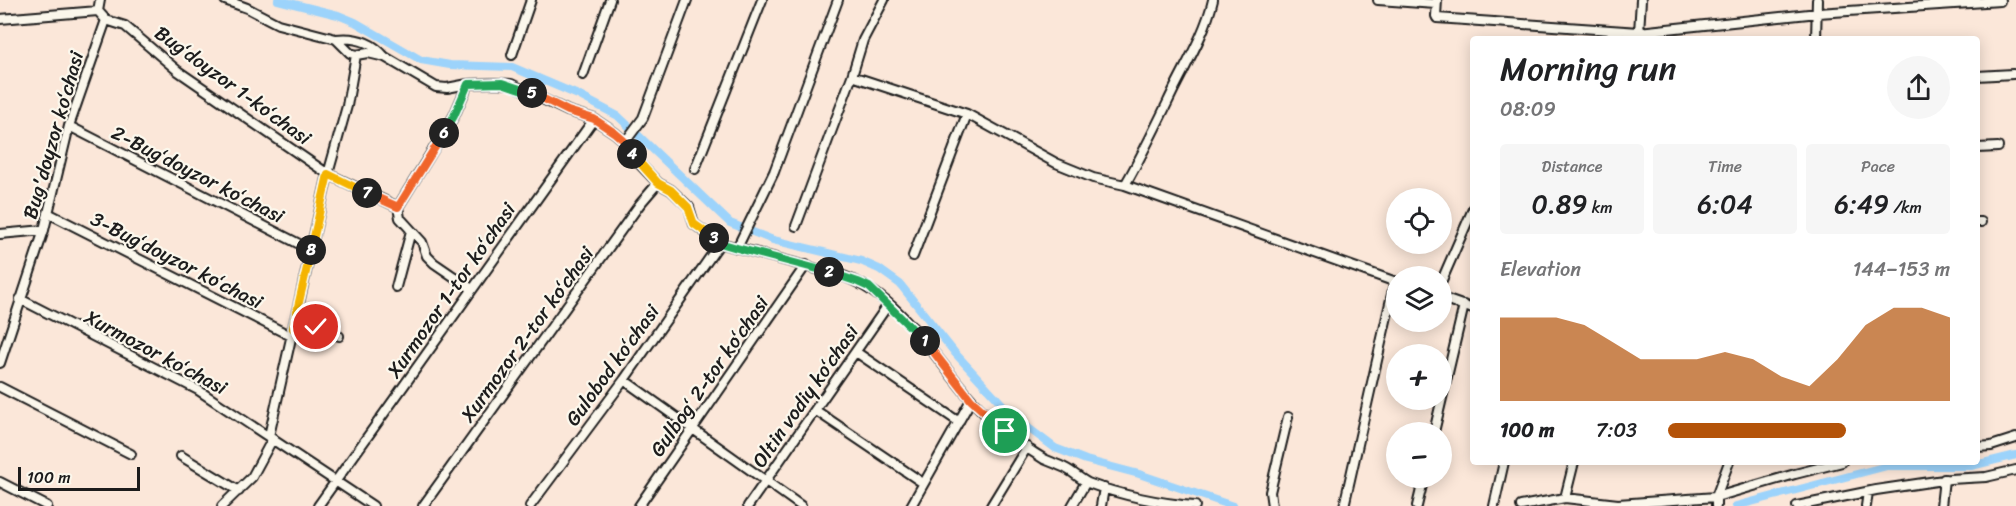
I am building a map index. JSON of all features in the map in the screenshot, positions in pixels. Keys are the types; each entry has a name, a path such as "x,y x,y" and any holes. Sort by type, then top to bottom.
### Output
{"street":[{"path":"0,19 98,11 100,0"},
{"path":"225,0 248,8 278,24 336,39 363,41 379,50 385,57"},
{"path":"512,55 531,0"},
{"path":"583,75 609,0"},
{"path":"626,140 643,118 687,0"},
{"path":"695,169 762,0"},
{"path":"738,246 774,172 838,0"},
{"path":"796,226 852,76 863,40 884,0"},
{"path":"1125,185 1141,158 1195,47 1210,14 1213,0"},
{"path":"1378,0 1437,2 1437,18 1639,32 1818,14 2000,1"},
{"path":"1639,32 1641,0"},
{"path":"1816,36 1817,0"},
{"name":"Bugʻdoyzor 1-koʻchasi","path":"98,11 106,20 125,26 178,71 328,174 398,207"},
{"name":"Bug'doyzor koʻchasi","path":"0,363 3,339 20,299 44,230 69,126 106,20"},
{"path":"336,39 346,51 356,55 368,53 385,57 436,87 447,88 495,82 511,84 568,111 594,119 626,140 635,159 658,183 671,190 688,207 694,224 720,243 738,246 858,282 877,294 926,342 971,400 998,425 1044,459 1066,468 1086,482 1104,488 1171,504 1196,506"},
{"path":"222,506 252,477 271,437 292,332 328,174 347,106 356,55"},
{"path":"1980,76 2013,74"},
{"path":"852,76 967,114 1056,164 1093,178 1125,185 1386,278"},
{"path":"468,84 454,116 398,207 400,218 422,242 434,263 472,289"},
{"path":"913,256 967,114"},
{"name":"Xurmozor 1-tor koʻchasi","path":"318,506 594,119"},
{"name":"2-Bugʻdoyzor koʻchasi","path":"69,126 311,250"},
{"path":"1980,148 1998,147"},
{"name":"Xurmozor 2-tor koʻchasi","path":"423,506 640,204 658,183"},
{"name":"3-Bugʻdoyzor koʻchasi","path":"48,213 292,332"},
{"path":"1448,266 1470,216"},
{"path":"0,234 44,230"},
{"path":"396,288 411,231"},
{"name":"Gulobod koʻchasi","path":"530,506 624,380 720,243"},
{"name":"Gulbogʻ 2-tor koʻchasi","path":"639,506 806,266"},
{"name":"Xurmozor koʻchasi","path":"20,299 198,390 373,506"},
{"path":"1452,302 1470,308"},
{"name":"Oltin vodiy koʻchasi","path":"748,506 888,304"},
{"path":"1436,422 1464,306"},
{"path":"1344,506 1386,325"},
{"path":"292,332 316,327 339,336"},
{"path":"856,352 959,422"},
{"path":"624,380 801,506"},
{"path":"0,387 131,454"},
{"path":"911,506 971,400"},
{"path":"815,410 923,483"},
{"path":"1272,506 1270,492 1288,417"},
{"path":"1980,447 1991,446 2016,438"},
{"path":"991,506 1027,447"},
{"path":"181,456 239,491"},
{"path":"1494,506 1503,465"},
{"path":"1565,498 1573,465"},
{"path":"1716,502 1728,465"},
{"path":"1521,506 1565,498 1618,504 1716,502 1795,474 1830,465"},
{"path":"1797,506 1944,479 1986,477 2016,470"},
{"path":"1941,506 1944,479"},
{"path":"0,482 47,506"},
{"path":"1072,506 1086,482"},
{"path":"1101,506 1104,488"},
{"path":"1417,506 1421,488"},
{"path":"1866,506 1868,492"}],"waterway":[{"path":"278,0 338,15 355,22 421,60 450,65 512,67 578,95 618,116 730,223 773,240 861,261 879,269 900,284 955,353 1015,418 1055,448 1086,460 1139,474 1233,506"},
{"path":"1980,464 2016,455"},
{"path":"1736,506 1887,466 1975,465"}],"route":[{"path":"316,327 293,328 328,174 398,207 454,116 468,84 511,84 568,111 594,119 615,133 629,145 635,159 658,183 671,190 688,207 694,224 720,243 843,276 869,287 926,342 971,400 1005,431"}]}
